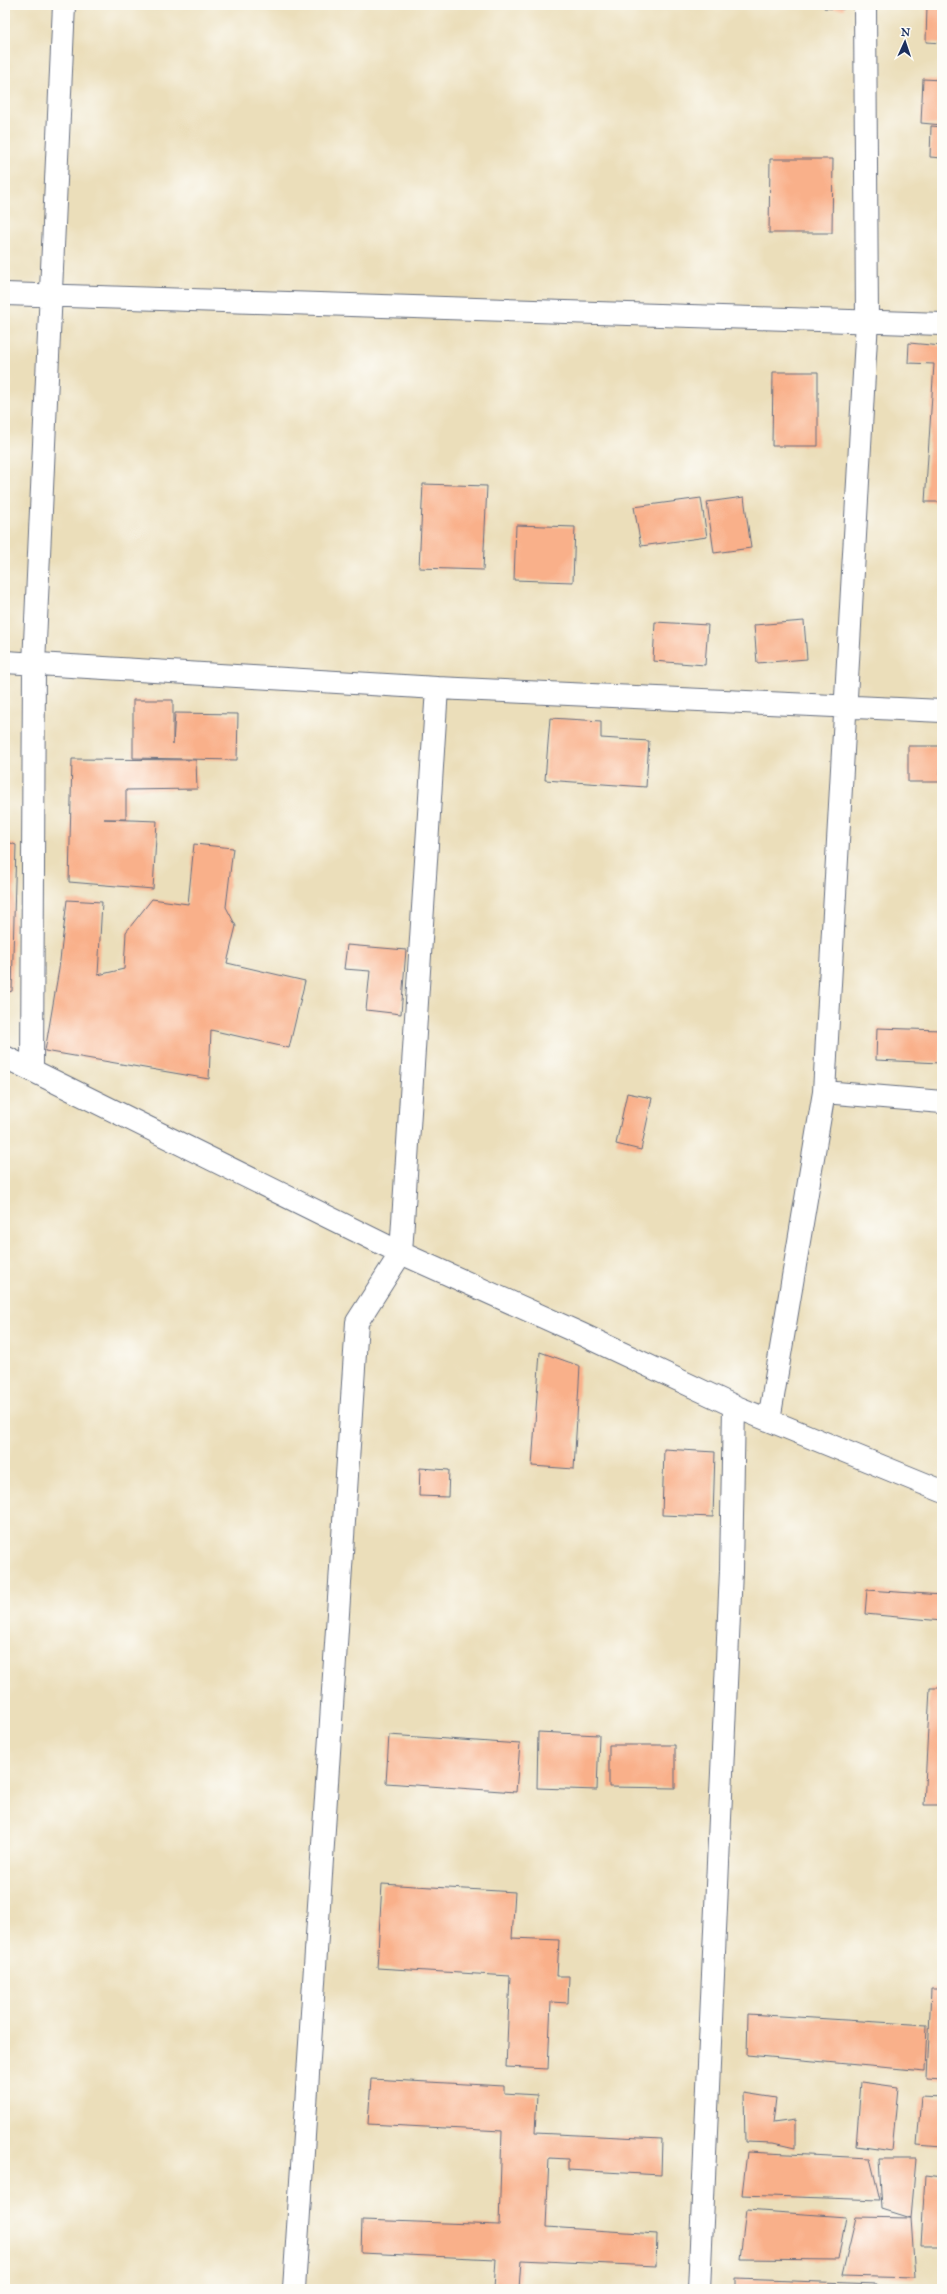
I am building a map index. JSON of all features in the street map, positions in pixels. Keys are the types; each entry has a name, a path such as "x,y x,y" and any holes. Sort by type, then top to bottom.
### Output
{"street":[{"path":"32,1070 34,664 64,5"},
{"path":"769,1420 824,1092 867,320 865,5"},
{"path":"5,294 867,320 942,324"},
{"path":"5,662 437,688 845,708 942,711"},
{"path":"294,2289 357,1322 401,1253 437,688"},
{"path":"5,1057 401,1253 581,1334 734,1406 942,1491"},
{"path":"824,1092 942,1102"},
{"path":"699,2289 731,1579 734,1406"}],"building":[{"path":"824,5 844,5 844,9 824,8"},
{"path":"927,5 942,5 942,43 926,42"},
{"path":"923,79 942,80 942,125 921,123"},
{"path":"931,126 942,127 942,158 930,157"},
{"path":"770,159 833,159 832,233 769,233"},
{"path":"909,343 942,346 942,502 925,502 934,364 908,363"},
{"path":"773,372 818,372 818,446 772,446"},
{"path":"423,484 487,486 483,570 419,568"},
{"path":"744,497 751,548 714,553 707,502"},
{"path":"701,498 707,537 641,546 634,507"},
{"path":"516,525 575,527 573,582 514,580"},
{"path":"804,621 807,659 757,663 754,625"},
{"path":"655,622 708,625 705,665 653,661"},
{"path":"133,700 173,700 173,744 175,713 238,714 237,760 133,758"},
{"path":"550,718 601,721 601,738 649,741 646,787 545,780"},
{"path":"908,746 941,746 940,782 908,782"},
{"path":"72,759 196,760 197,789 126,790 126,819 104,819 157,821 153,889 69,882"},
{"path":"5,841 16,845 12,991 5,993"},
{"path":"194,844 233,848 226,907 236,926 227,963 305,981 289,1048 211,1030 209,1079 45,1051 59,969 67,900 102,902 98,975 124,969 126,932 152,899 188,904"},
{"path":"347,945 406,950 401,1014 366,1010 370,971 344,969"},
{"path":"877,1028 941,1030 940,1063 876,1060"},
{"path":"627,1093 652,1098 641,1150 616,1144"},
{"path":"540,1352 580,1366 574,1469 532,1466"},
{"path":"664,1449 715,1452 713,1517 662,1515"},
{"path":"420,1468 449,1470 448,1497 419,1496"},
{"path":"867,1590 942,1595 942,1621 865,1614"},
{"path":"930,1688 942,1688 942,1805 924,1805"},
{"path":"538,1732 599,1735 597,1790 537,1788"},
{"path":"389,1735 520,1744 516,1792 386,1783"},
{"path":"609,1745 675,1745 675,1788 609,1787"},
{"path":"382,1884 515,1892 512,1938 559,1940 557,1976 569,1976 568,2003 551,2002 548,2069 506,2067 510,1976 377,1968"},
{"path":"931,1989 942,1989 942,2080 927,2079"},
{"path":"748,2014 927,2025 925,2071 747,2055"},
{"path":"371,2079 504,2086 504,2093 537,2095 535,2133 662,2139 661,2175 568,2170 568,2159 549,2158 546,2227 657,2234 656,2266 521,2260 519,2289 494,2289 496,2259 361,2253 362,2220 499,2225 502,2131 368,2124"},
{"path":"861,2082 898,2087 892,2151 856,2146"},
{"path":"744,2093 776,2098 773,2123 795,2120 795,2148 773,2143 745,2142"},
{"path":"921,2096 942,2097 942,2147 917,2145"},
{"path":"747,2152 870,2158 880,2200 742,2195"},
{"path":"879,2159 916,2159 911,2218 882,2209"},
{"path":"925,2175 942,2177 942,2246 921,2246"},
{"path":"746,2210 846,2217 838,2260 740,2259"},
{"path":"856,2217 911,2218 915,2278 842,2276"},
{"path":"736,2279 877,2284 878,2289 736,2289"}]}
